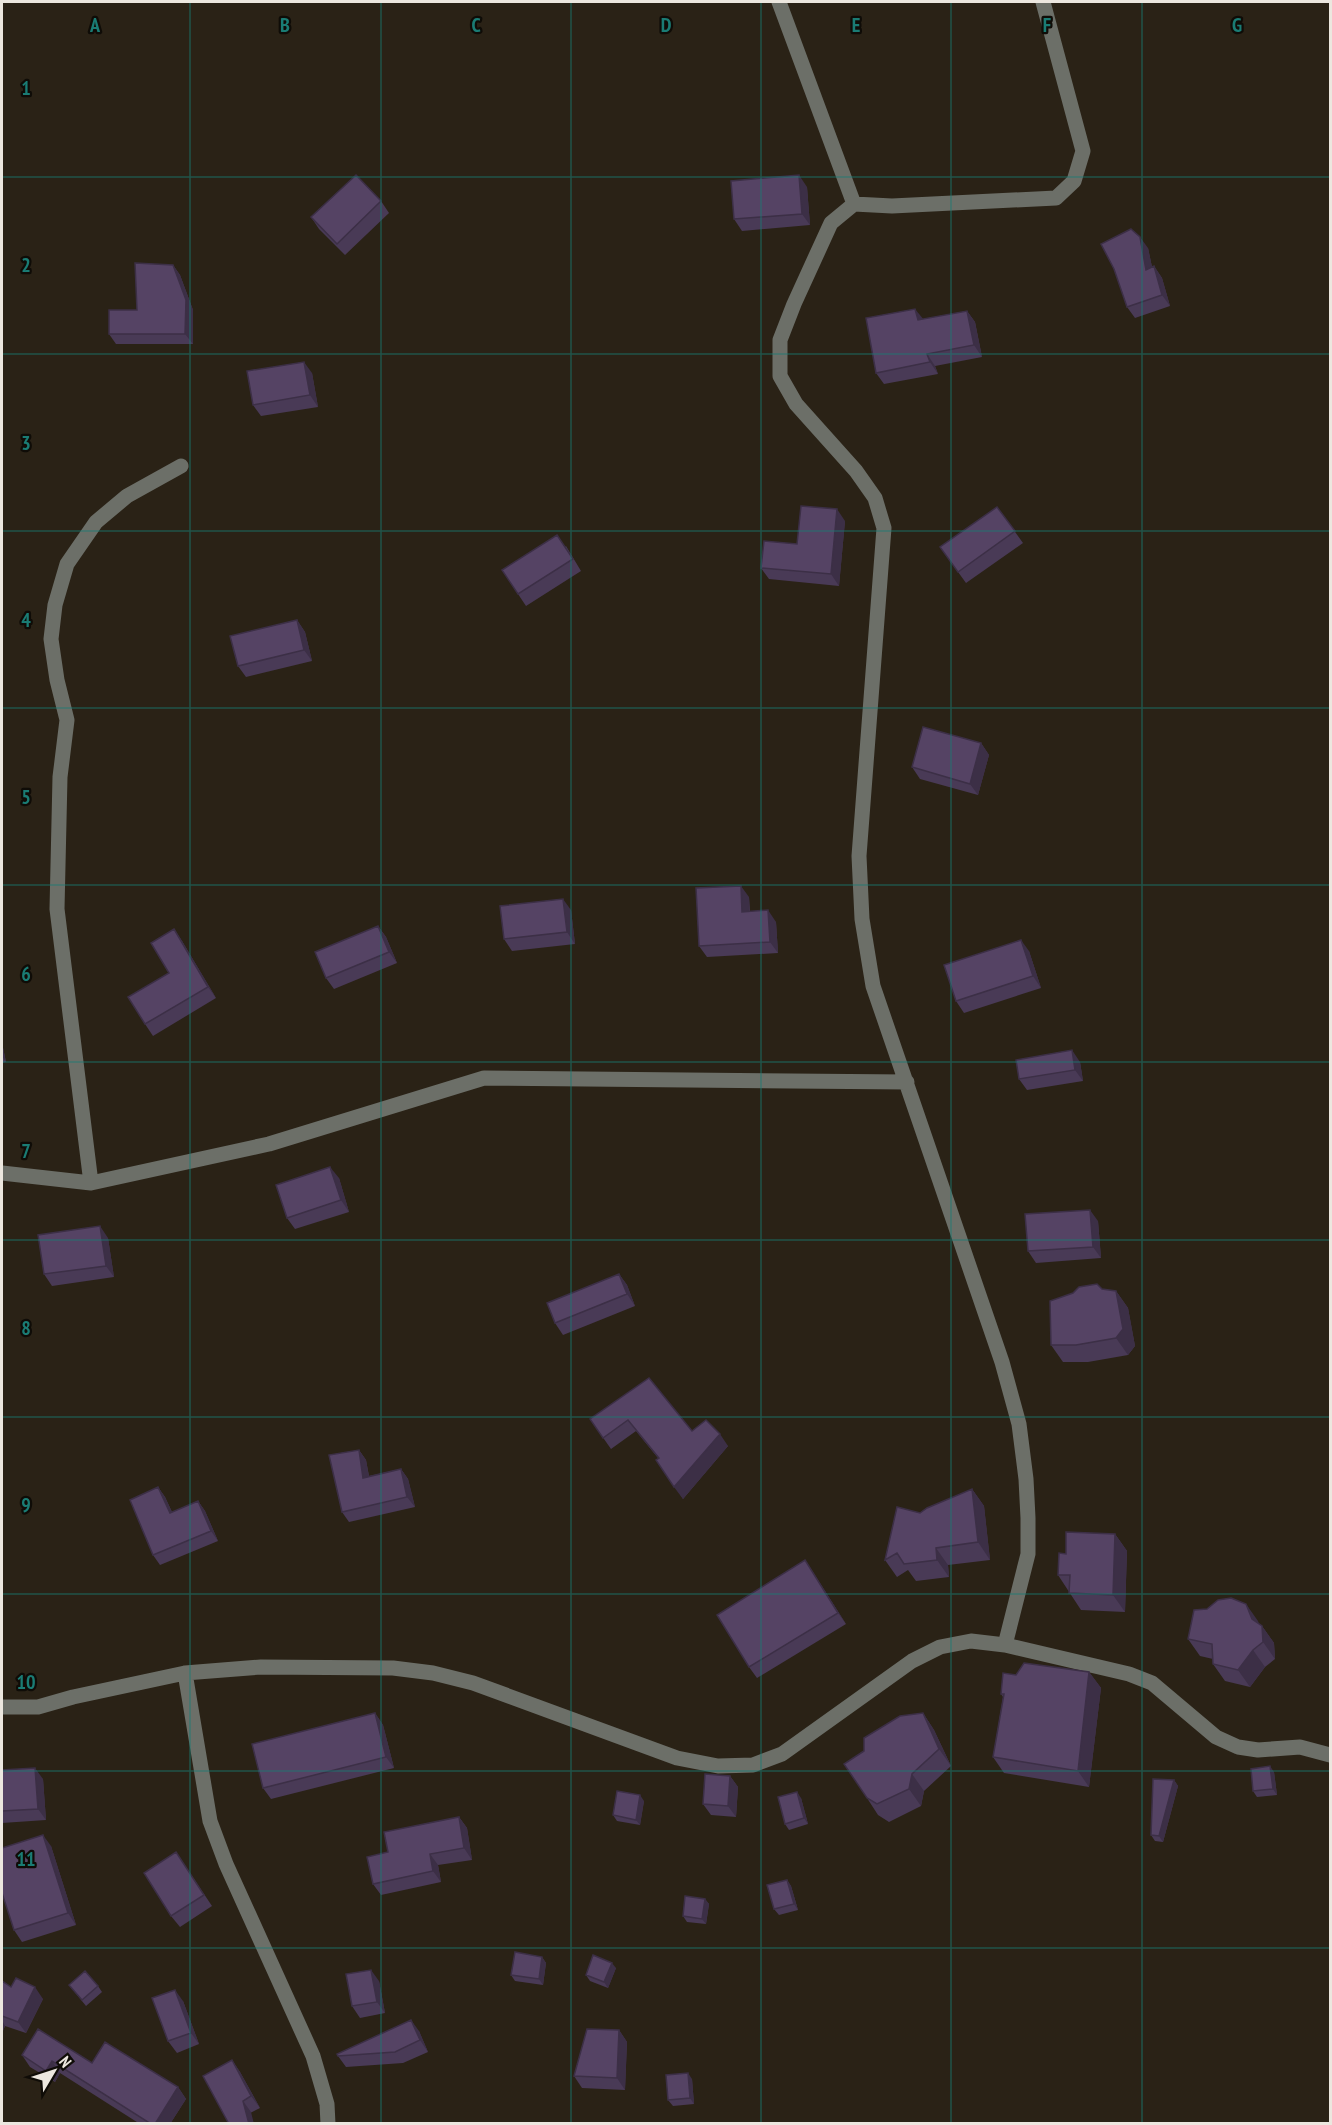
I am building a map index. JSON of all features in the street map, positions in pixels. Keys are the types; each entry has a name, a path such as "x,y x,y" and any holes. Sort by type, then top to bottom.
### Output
{"street":[{"path":"779,2 854,204"},
{"path":"1005,1645 1028,1554 1026,1479 1019,1424 1002,1362 873,986 862,919 859,856 884,528 875,498 856,471 796,404 780,376 780,340 831,223 854,204 892,206 1056,198 1074,180 1083,151 1043,2"},
{"path":"91,1183 57,909 60,777 67,720 57,680 51,639 55,605 67,564 96,522 127,496 181,466"},
{"path":"2,1173 91,1183 269,1144 484,1078 907,1082"},
{"path":"2,1707 38,1707 73,1697 185,1673 272,1667 393,1668 473,1683 677,1758 718,1766 753,1765 782,1754 912,1661 940,1647 971,1641 1005,1645 1129,1674 1152,1683 1216,1737 1238,1747 1258,1750 1300,1747 1330,1755"},
{"path":"185,1673 210,1821 226,1864 313,2056 327,2104 328,2124"}],"building":[{"path":"356,175 381,201 337,244 311,217"},
{"path":"799,175 802,214 734,219 731,181"},
{"path":"1131,229 1140,237 1146,270 1154,266 1162,295 1127,307 1114,269 1101,244"},
{"path":"135,263 173,265 186,300 185,334 109,334 109,310 137,310"},
{"path":"915,309 918,320 967,311 974,345 927,354 930,362 876,373 866,318"},
{"path":"304,362 310,395 253,405 247,371"},
{"path":"801,506 837,509 831,574 761,568 764,541 797,544"},
{"path":"997,507 1015,531 958,572 940,547"},
{"path":"557,535 573,559 518,594 502,570"},
{"path":"297,620 304,650 238,666 230,636"},
{"path":"923,727 981,743 970,784 912,767"},
{"path":"741,886 742,912 768,910 770,942 699,946 696,888"},
{"path":"563,899 567,932 504,939 500,906"},
{"path":"378,926 389,952 326,978 315,952"},
{"path":"174,929 208,987 145,1024 128,997 169,973 151,943"},
{"path":"1021,940 1033,976 956,1001 944,965"},
{"path":"1072,1050 1075,1070 1019,1079 1016,1060"},
{"path":"330,1167 341,1200 287,1218 276,1185"},
{"path":"1090,1210 1093,1247 1028,1251 1025,1214"},
{"path":"100,1226 106,1266 44,1274 38,1235"},
{"path":"619,1274 627,1294 555,1323 547,1303"},
{"path":"1097,1284 1102,1289 1116,1291 1123,1329 1116,1338 1076,1345 1051,1345 1050,1301 1073,1293 1079,1287"},
{"path":"649,1378 692,1431 706,1420 720,1434 674,1487 656,1460 659,1458 628,1420 603,1438 590,1419"},
{"path":"359,1450 363,1478 401,1469 407,1497 342,1512 329,1455"},
{"path":"158,1487 170,1513 198,1501 211,1531 153,1555 130,1500"},
{"path":"972,1489 978,1542 936,1548 937,1560 904,1564 897,1553 885,1560 897,1507 920,1513"},
{"path":"1066,1532 1115,1534 1113,1595 1069,1593 1070,1575 1058,1575 1059,1553 1066,1554"},
{"path":"805,1560 838,1613 749,1667 717,1615"},
{"path":"1231,1598 1246,1604 1252,1619 1262,1626 1263,1642 1253,1650 1238,1670 1213,1664 1212,1644 1188,1639 1194,1610 1207,1609 1218,1600"},
{"path":"1024,1663 1089,1672 1078,1771 993,1757 1004,1694 1001,1694 1003,1673 1016,1675"},
{"path":"375,1713 386,1757 263,1788 252,1744"},
{"path":"923,1713 939,1749 912,1774 909,1789 877,1804 867,1798 844,1764 864,1751 864,1738 900,1716"},
{"path":"1270,1766 1273,1789 1253,1791 1251,1769"},
{"path":"35,1768 38,1809 2,1811 2,1770"},
{"path":"705,1774 730,1776 728,1806 703,1804"},
{"path":"1153,1779 1174,1780 1159,1836 1151,1835"},
{"path":"617,1791 640,1795 636,1820 613,1815"},
{"path":"797,1792 804,1818 785,1824 778,1797"},
{"path":"459,1817 464,1848 430,1854 433,1871 373,1884 367,1857 388,1852 384,1832"},
{"path":"43,1835 68,1913 14,1930 2,1893 2,1848"},
{"path":"176,1852 204,1895 171,1916 144,1873"},
{"path":"787,1880 794,1904 774,1909 767,1885"},
{"path":"685,1896 705,1899 702,1919 683,1916"},
{"path":"515,1952 542,1957 539,1979 511,1975"},
{"path":"593,1955 612,1963 604,1982 586,1975"},
{"path":"371,1970 377,2002 352,2006 346,1974"},
{"path":"85,1971 98,1986 82,2000 69,1985"},
{"path":"16,1978 35,1987 18,2022 2,2016 2,1981 11,1987"},
{"path":"175,1990 191,2033 168,2041 152,1998"},
{"path":"411,2020 420,2040 395,2052 338,2056 337,2054"},
{"path":"38,2029 92,2063 105,2042 178,2087 155,2124 151,2124 52,2061 46,2071 22,2055"},
{"path":"587,2029 619,2030 617,2078 574,2076"},
{"path":"232,2060 251,2096 243,2101 249,2124 229,2124 203,2076"},
{"path":"688,2073 690,2098 668,2100 666,2075"}]}
